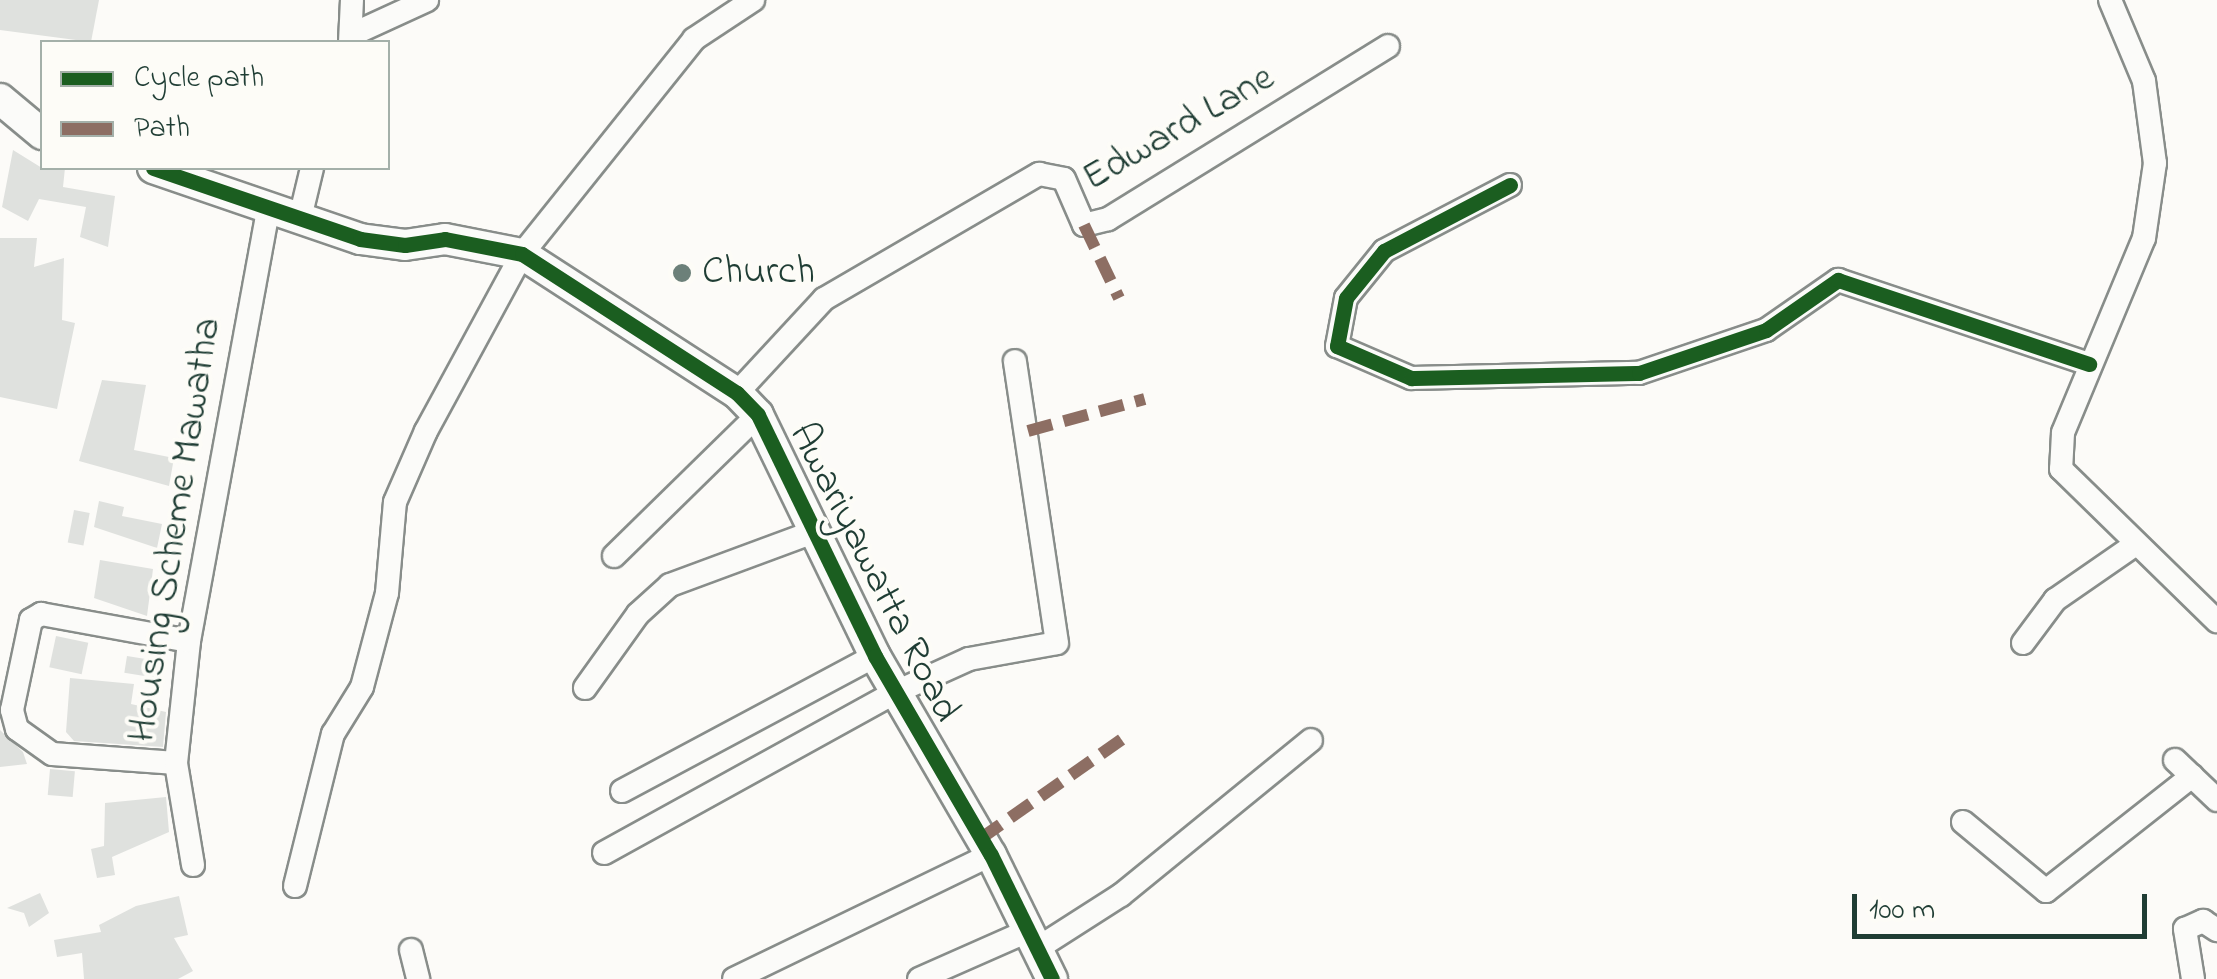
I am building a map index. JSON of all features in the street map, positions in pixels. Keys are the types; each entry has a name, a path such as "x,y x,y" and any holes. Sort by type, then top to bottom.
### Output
{"street":[{"path":"352,0 350,39 428,0"},
{"path":"295,886 333,734 362,686 387,593 395,502 522,254 694,39 752,0"},
{"path":"2110,0 2144,81 2155,163 2144,238 2064,433 2061,469 2217,621"},
{"name":"Edward Lane","path":"737,393 824,299 1040,174 1064,179 1084,225 1108,219 1388,46"},
{"path":"0,99 40,132"},
{"name":"Awariyawatta Road","path":"159,170 360,239 446,239 522,254 737,393 758,415 894,693 992,854 1052,979"},
{"path":"300,218 312,170"},
{"path":"1510,185 1384,250 1346,298 1337,346 1397,376 1638,374 1766,330 1838,280 2090,364"},
{"name":"Housing Scheme Mawatha","path":"194,865 176,763 188,641 269,207"},
{"path":"604,853 894,693 969,659 1057,643 1015,361"},
{"path":"614,556 758,415"},
{"path":"585,688 638,614 670,585 813,532"},
{"path":"2023,643 2055,600 2136,544"},
{"path":"176,763 52,754 17,729 12,710 31,620 41,614 188,641"},
{"path":"622,791 875,656"},
{"path":"919,979 1034,939 1121,896 1311,740"},
{"path":"1963,822 2046,891 2184,768 2217,800"},
{"path":"734,979 992,854"},
{"path":"2194,979 2185,929 2203,921 2217,930"},
{"path":"411,950 418,979"}],"building":[{"path":"0,0 99,0 91,40 0,30"},
{"path":"13,150 40,170 65,170 63,187 115,196 108,247 80,237 86,207 39,199 28,221 2,207"},
{"path":"0,238 37,238 34,267 64,258 62,320 75,323 57,409 0,397"},
{"path":"102,380 146,385 134,450 174,458 169,486 79,461"},
{"path":"99,501 124,507 122,516 162,524 157,548 94,527"},
{"path":"74,510 90,513 83,545 68,542"},
{"path":"100,560 153,569 147,616 94,598"},
{"path":"56,636 88,643 82,674 49,667"},
{"path":"127,656 163,662 160,678 124,673"},
{"path":"70,678 134,684 131,704 166,712 163,747 74,741 66,732"},
{"path":"0,730 23,752 27,764 0,767"},
{"path":"50,769 75,771 73,797 48,795"},
{"path":"166,797 169,832 112,857 115,875 97,878 91,849 104,846 105,803"},
{"path":"40,893 49,913 29,927 24,913 7,908"},
{"path":"179,896 188,935 174,938 193,971 178,979 84,979 82,953 57,957 54,940 101,932 99,925 136,906"}],"marked path":[{"path":"1084,225 1119,298"},
{"path":"1028,431 1145,399"},
{"path":"980,839 1125,737"}],"cycle path":[{"path":"159,170 360,239 405,245 445,239 522,254 737,393 758,415 875,656 991,855 1052,979"},
{"path":"1510,185 1384,251 1346,298 1337,346 1411,378 1639,373 1766,330 1838,280 2089,364"}],"place":[{"name":"Church","path":"682,273"}]}
